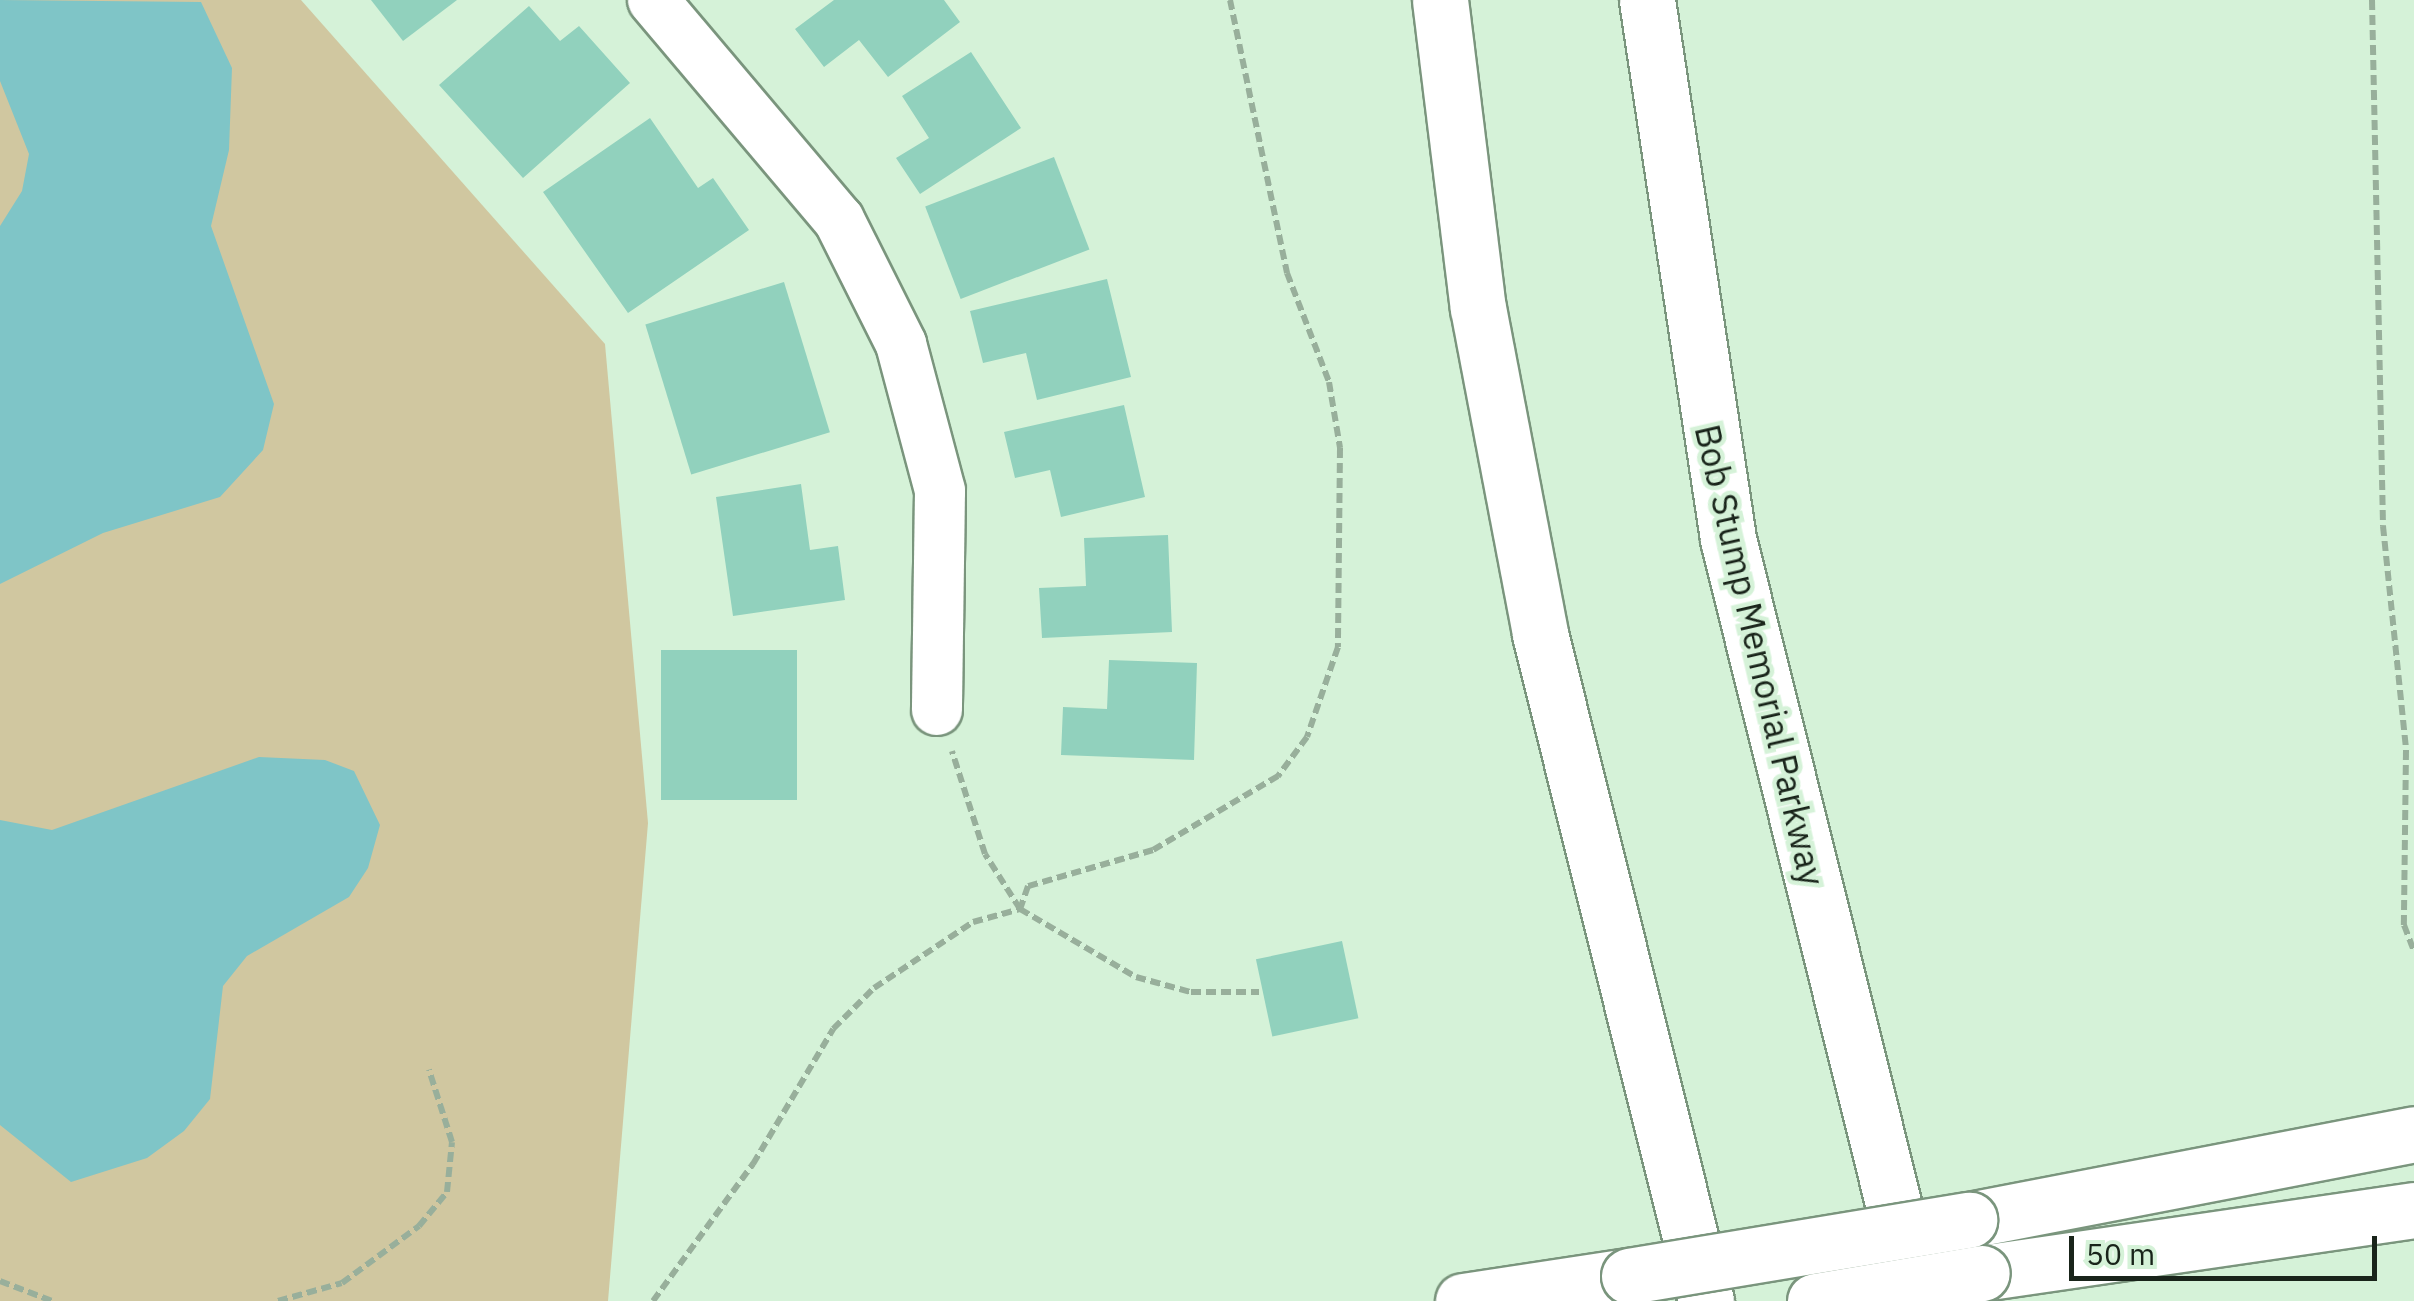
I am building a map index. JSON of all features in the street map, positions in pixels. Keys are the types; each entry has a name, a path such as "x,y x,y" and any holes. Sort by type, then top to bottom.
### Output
{"main road":[{"path":"1440,0 1478,308 1540,634 1706,1301"},
{"name":"Bob Stump Memorial Parkway","path":"1647,0 1728,539 1918,1301"},
{"path":"1463,1301 1969,1220 2414,1134"},
{"path":"1815,1301 2414,1210"}],"street":[{"path":"653,0 839,220 901,344 940,490 944,726"}],"path":[{"path":"1020,909 1028,886 1154,850 1278,776 1307,736 1338,648 1340,448 1329,382 1287,273 1230,0"},
{"path":"2372,0 2383,526 2406,750 2404,925 2414,951"},
{"path":"944,726 985,854 1020,909 1136,978 1191,992 1259,992"},
{"path":"653,1301 742,1180 833,1029 874,988 973,922 1020,909"},
{"path":"278,1301 342,1283 419,1226 446,1192 452,1142 430,1070"},
{"path":"0,1281 52,1301"}],"shaded area":[{"path":"0,0 301,0 605,344 648,823 608,1301 0,1301"}],"water":[{"path":"0,0 201,2 232,68 229,150 211,226 274,404 263,450 220,497 103,533 0,584 0,226 22,191 29,154 0,81"},
{"path":"259,757 325,760 354,771 380,825 368,868 349,897 247,956 223,986 210,1099 184,1131 147,1158 71,1182 0,1125 0,820 52,830"}],"building":[{"path":"371,0 457,0 403,41"},
{"path":"834,0 944,0 960,22 888,77 859,40 824,67 795,29"},
{"path":"529,6 560,41 579,26 630,83 523,178 439,85"},
{"path":"971,52 1021,128 920,194 896,158 929,138 902,96"},
{"path":"650,118 698,188 713,178 749,230 628,313 543,192"},
{"path":"1054,157 1089,249 961,299 925,206"},
{"path":"1107,279 1131,377 1037,400 1026,353 983,363 970,311"},
{"path":"784,282 830,432 691,475 645,324"},
{"path":"1124,405 1145,497 1061,517 1050,470 1015,478 1004,432"},
{"path":"801,484 810,550 838,546 845,600 733,616 716,497"},
{"path":"1168,535 1172,632 1042,638 1039,588 1086,586 1084,538"},
{"path":"661,650 797,650 797,800 661,800"},
{"path":"1109,660 1197,663 1194,760 1061,755 1063,707 1107,709"},
{"path":"1342,941 1358,1018 1272,1037 1256,959"}]}
